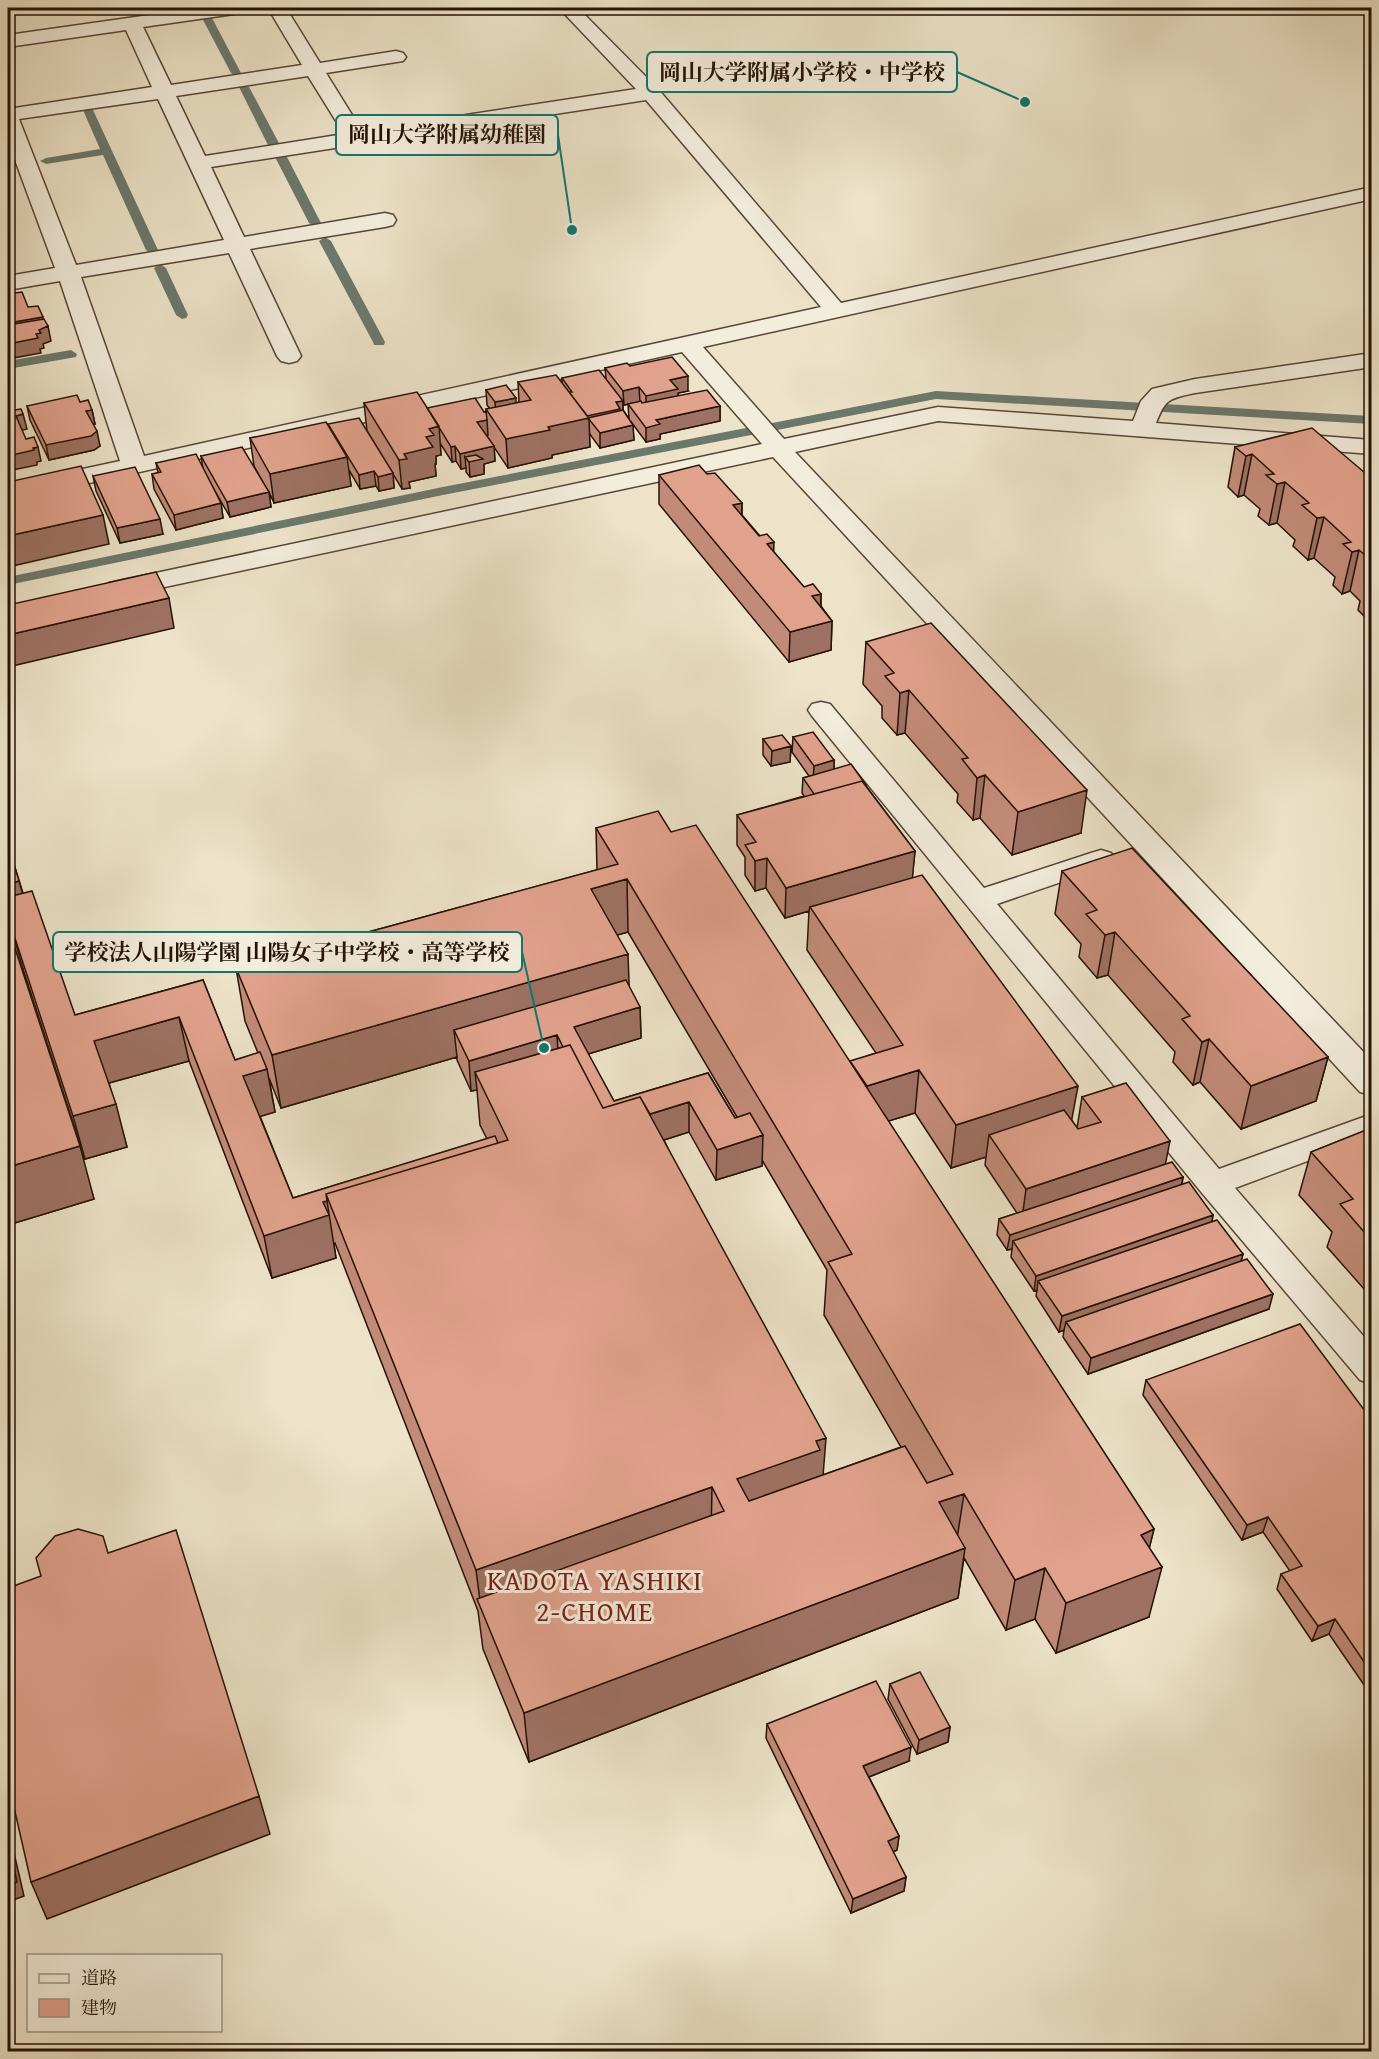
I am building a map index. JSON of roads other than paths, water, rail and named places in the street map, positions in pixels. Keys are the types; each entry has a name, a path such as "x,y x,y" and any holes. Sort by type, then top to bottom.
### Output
{"street":[{"path":"8,42 234,8"},
{"path":"277,8 356,138"},
{"path":"568,8 651,93 835,310"},
{"path":"132,23 288,356"},
{"path":"134,464 69,272 8,115 396,57"},
{"path":"198,163 651,93"},
{"path":"8,493 1371,193"},
{"path":"8,283 385,220"},
{"path":"687,343 775,445 1371,1083"},
{"path":"1147,416 1161,394 1195,386 1371,360"},
{"path":"95,594 775,445 938,414 1147,416 1371,447"}],"lane":[{"path":"821,710 1371,1370"},
{"path":"979,900 1148,843"},
{"path":"1214,1184 1371,1125"}],"waterway":[{"path":"207,18 236,73"},
{"path":"244,87 274,145"},
{"path":"88,110 107,151"},
{"path":"46,161 107,151"},
{"path":"107,151 152,250"},
{"path":"281,157 315,223"},
{"path":"325,241 379,342"},
{"path":"160,268 182,315"},
{"path":"8,365 71,354"},
{"path":"8,581 443,491 936,395 1372,420"}],"place":[{"name":"岡山大学附属小学校・中学校","path":"1025,102"},
{"name":"岡山大学附属幼稚園","path":"572,230"},
{"name":"学校法人山陽学園 山陽女子中学校・高等学校","path":"544,1048"}],"district":[{"name":"KADOTA YASHIKI 2-CHOME","path":"595,1596"}]}
